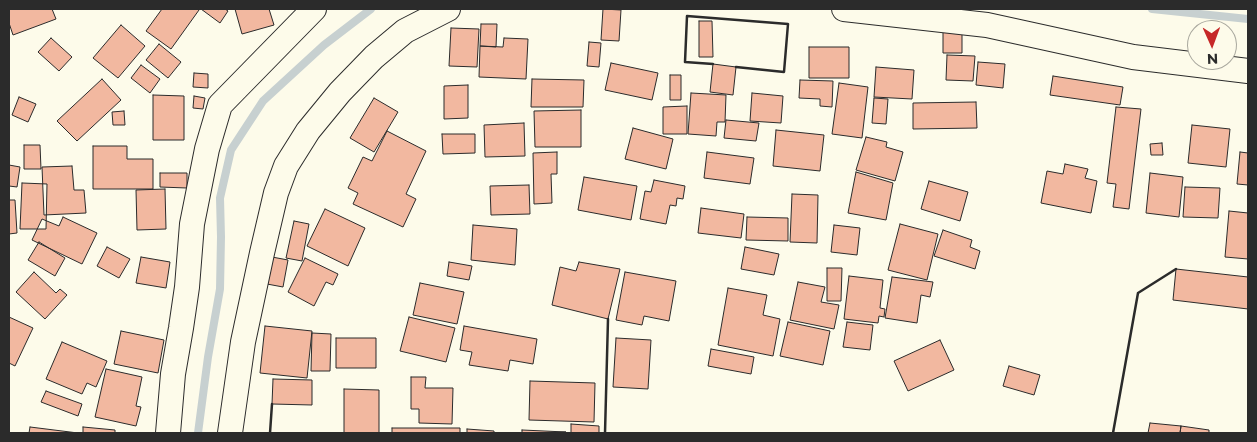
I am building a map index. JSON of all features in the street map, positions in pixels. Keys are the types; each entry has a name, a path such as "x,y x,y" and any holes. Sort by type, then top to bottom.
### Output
{"street":[{"path":"168,433 173,374 187,287 192,224 207,149 220,105 314,9"},
{"path":"230,433 247,324 276,193 286,166 308,131 340,92 409,20 448,9"},
{"path":"844,9 987,25 1133,57 1248,71"}],"building":[{"path":"9,9 52,9 56,19 13,35 9,23"},
{"path":"162,9 199,10 171,49 146,31"},
{"path":"201,9 225,9 228,11 220,23"},
{"path":"235,9 269,9 274,25 242,34"},
{"path":"603,9 621,10 619,41 601,40"},
{"path":"699,21 712,21 713,57 699,57"},
{"path":"481,24 497,24 496,47 480,46"},
{"path":"121,25 145,46 118,78 93,58"},
{"path":"943,27 962,27 962,53 943,53"},
{"path":"451,28 479,29 477,67 449,66"},
{"path":"51,38 72,57 59,71 38,52"},
{"path":"504,38 528,39 526,79 479,77 480,46 503,47"},
{"path":"589,42 601,43 599,67 587,66"},
{"path":"159,44 181,62 168,78 146,60"},
{"path":"809,47 849,47 849,78 809,78"},
{"path":"947,55 975,56 973,81 946,80"},
{"path":"978,62 1005,64 1003,88 976,85"},
{"path":"611,63 658,73 652,100 605,90"},
{"path":"713,64 736,67 733,95 710,92"},
{"path":"141,65 160,79 150,93 131,78"},
{"path":"876,67 914,70 912,99 874,97"},
{"path":"194,73 208,74 208,88 193,87"},
{"path":"670,75 681,75 681,100 670,100"},
{"path":"1053,76 1123,87 1120,105 1050,95"},
{"path":"102,79 121,100 77,141 57,121"},
{"path":"532,79 584,80 583,107 531,107"},
{"path":"800,80 833,81 832,107 820,106 820,99 799,98"},
{"path":"839,83 868,87 862,138 832,134"},
{"path":"468,85 468,118 444,119 444,86"},
{"path":"691,93 726,95 725,122 717,122 716,136 688,134"},
{"path":"752,93 783,96 781,123 750,121"},
{"path":"153,95 184,96 184,140 153,140"},
{"path":"194,96 205,98 203,109 193,108"},
{"path":"19,97 36,104 28,122 12,115"},
{"path":"374,98 398,112 374,152 350,138"},
{"path":"874,98 888,99 886,124 872,123"},
{"path":"976,102 977,128 913,129 913,103"},
{"path":"687,106 687,134 663,134 663,107"},
{"path":"1116,107 1141,109 1129,209 1113,207 1116,184 1107,183"},
{"path":"581,110 581,147 535,147 534,111"},
{"path":"124,111 125,125 113,125 112,112"},
{"path":"726,120 759,123 756,141 724,138"},
{"path":"524,123 525,156 485,157 484,125"},
{"path":"1192,125 1230,129 1226,167 1188,163"},
{"path":"633,128 673,139 666,169 625,159"},
{"path":"776,130 824,135 820,171 773,166"},
{"path":"387,131 426,151 406,194 416,199 403,227 353,204 358,193 348,188 363,157 372,161"},
{"path":"442,134 475,134 475,153 443,154"},
{"path":"866,137 887,142 886,147 903,152 895,181 856,170"},
{"path":"1162,143 1163,155 1151,155 1150,144"},
{"path":"24,145 40,145 41,169 24,169"},
{"path":"93,146 127,146 127,159 153,159 153,189 93,189"},
{"path":"557,152 557,174 551,174 552,203 534,204 533,153"},
{"path":"707,152 754,158 750,184 704,178"},
{"path":"1240,152 1248,153 1248,185 1237,184"},
{"path":"1065,164 1088,169 1085,178 1097,181 1091,213 1041,203 1047,171 1063,174"},
{"path":"9,165 20,167 17,187 9,186"},
{"path":"72,166 74,190 84,190 86,213 44,215 42,167"},
{"path":"856,172 893,183 886,220 848,213"},
{"path":"160,173 187,173 187,188 160,187"},
{"path":"1150,173 1183,177 1179,217 1146,213"},
{"path":"584,177 637,186 631,220 578,210"},
{"path":"654,180 685,186 683,199 677,198 676,206 670,205 666,224 640,219 645,191 651,192"},
{"path":"929,181 968,192 960,221 921,209"},
{"path":"22,183 47,184 46,229 20,229"},
{"path":"529,185 530,214 491,215 490,186"},
{"path":"1185,187 1220,188 1218,218 1183,217"},
{"path":"165,189 166,229 137,230 136,190"},
{"path":"792,194 818,195 817,243 790,242"},
{"path":"9,200 15,200 17,233 9,234"},
{"path":"701,208 744,214 741,238 698,233"},
{"path":"325,209 365,228 348,266 307,246"},
{"path":"1229,211 1248,213 1248,259 1225,257"},
{"path":"63,217 97,233 82,264 32,240 42,219 59,226"},
{"path":"747,217 788,218 788,241 746,240"},
{"path":"294,221 309,224 302,261 286,258"},
{"path":"900,224 938,234 927,280 888,270"},
{"path":"473,225 517,229 515,265 471,260"},
{"path":"834,225 860,228 857,255 831,252"},
{"path":"943,230 972,240 970,247 980,251 975,269 934,256"},
{"path":"39,242 65,258 55,276 28,260"},
{"path":"107,247 130,259 119,278 97,266"},
{"path":"745,247 779,254 774,275 741,269"},
{"path":"141,257 170,262 166,288 136,283"},
{"path":"272,257 288,260 283,287 267,284"},
{"path":"305,258 338,274 333,285 326,282 314,306 288,292"},
{"path":"449,262 472,266 469,280 447,276"},
{"path":"579,262 620,269 608,319 552,305 560,267 576,271"},
{"path":"827,268 842,268 841,301 827,301"},
{"path":"1176,269 1248,277 1248,309 1173,300"},
{"path":"34,272 56,293 60,289 67,295 45,319 16,292"},
{"path":"625,272 676,281 669,321 644,316 642,325 616,320"},
{"path":"849,276 883,280 880,308 885,309 884,317 879,316 878,323 844,319"},
{"path":"892,277 933,282 930,297 921,295 917,323 885,318"},
{"path":"798,282 825,287 821,302 839,305 834,329 790,320"},
{"path":"420,283 464,292 457,324 413,315"},
{"path":"728,288 767,295 763,315 780,319 773,356 718,345"},
{"path":"9,317 33,328 15,366 9,363"},
{"path":"409,317 455,328 446,362 400,351"},
{"path":"788,322 830,331 823,365 780,356"},
{"path":"847,322 873,325 870,350 843,347"},
{"path":"265,326 312,331 307,378 260,373"},
{"path":"464,326 537,339 533,364 510,360 508,371 469,365 472,352 460,350"},
{"path":"121,331 164,340 158,373 114,364"},
{"path":"312,333 331,334 330,371 311,371"},
{"path":"336,338 376,338 376,368 336,368"},
{"path":"616,338 651,340 648,389 613,387"},
{"path":"940,340 954,370 908,391 894,361"},
{"path":"62,342 107,361 96,387 87,383 82,394 46,379"},
{"path":"711,349 754,357 751,374 708,366"},
{"path":"1009,366 1040,375 1034,395 1003,386"},
{"path":"106,369 142,377 136,406 141,407 136,426 95,417"},
{"path":"411,377 426,377 425,388 453,388 452,424 419,423 419,409 411,409"},
{"path":"273,379 312,380 312,405 272,404"},
{"path":"530,381 595,383 594,422 529,420"},
{"path":"344,389 379,390 379,433 344,433"},
{"path":"46,391 82,404 78,416 41,402"},
{"path":"1150,423 1181,426 1180,433 1148,433"},
{"path":"571,424 599,426 599,433 571,433"},
{"path":"1181,426 1209,430 1209,433 1180,433"},
{"path":"30,427 78,433 29,433"},
{"path":"83,427 115,430 115,433 83,433"},
{"path":"392,428 460,428 460,433 392,433"},
{"path":"467,429 494,431 494,433 467,433"},
{"path":"522,430 566,432 522,433"}],"waterway":[{"path":"198,433 208,357 220,289 220,198 231,150 263,101 324,45 371,9"},
{"path":"1152,9 1248,19"}],"wall":[{"path":"713,64 685,62 687,16 788,24 784,72 736,67"},
{"path":"1113,433 1138,293 1176,269"},
{"path":"605,433 608,319"},
{"path":"270,433 272,404"}]}
